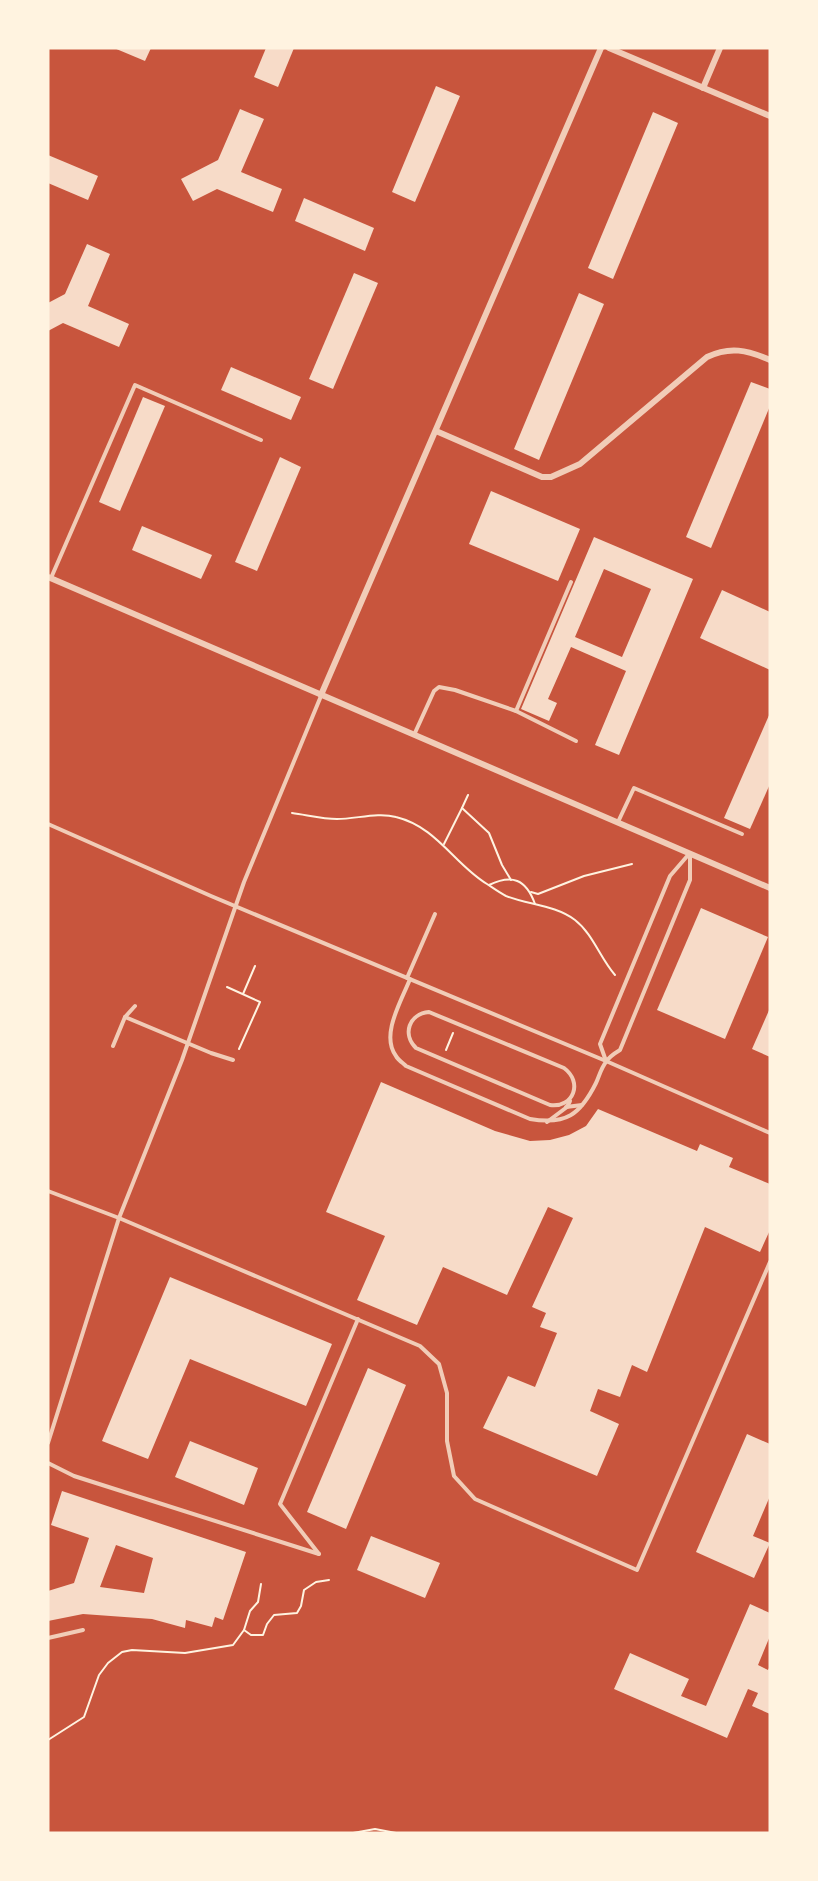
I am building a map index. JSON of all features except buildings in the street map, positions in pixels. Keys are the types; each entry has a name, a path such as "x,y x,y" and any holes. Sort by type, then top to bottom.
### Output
{"street":[{"path":"321,695 602,48"},
{"path":"609,48 770,116"},
{"path":"704,88 720,48"},
{"path":"436,430 542,477 551,477 580,464 707,357 726,350 739,349 770,360"},
{"path":"49,578 770,888"}],"lane":[{"path":"49,578 135,385 261,440"},
{"path":"516,711 571,582"},
{"path":"414,735 434,691 439,687 455,690 516,711 576,741"},
{"path":"48,1443 119,1218 188,1044 236,906 321,695"},
{"path":"618,822 634,788 742,834"},
{"path":"48,824 770,1133"},
{"path":"606,1061 600,1044 670,876 690,853"},
{"path":"435,914 393,1021 390,1037 394,1055 406,1066 530,1119 546,1122 563,1120 576,1113 583,1105 606,1061 620,1050 690,880 690,853"},
{"path":"113,1046 125,1017 135,1006"},
{"path":"546,1122 567,1107 575,1091 574,1078 564,1068 436,1014 417,1015 409,1025 409,1037 416,1047 550,1105 567,1107 583,1105"},
{"path":"125,1017 233,1060"},
{"path":"556,1106 572,1097"},
{"path":"48,1191 119,1218 420,1346 439,1364 447,1393 447,1441 454,1476 475,1499 637,1570 770,1262"},
{"path":"48,1463 74,1476 319,1554 280,1504 357,1319"},
{"path":"48,1638 83,1630"}],"path":[{"path":"444,844 468,795"},
{"path":"462,808 489,833 511,880"},
{"path":"292,813 336,819 396,816 425,829 444,844 470,871 506,896 554,909 574,919 585,929 605,964 615,975"},
{"path":"531,892 538,894 584,876 632,864"},
{"path":"489,885 516,880 524,884 531,892 535,904"},
{"path":"243,994 255,966"},
{"path":"227,987 260,1002 239,1049"},
{"path":"444,1054 456,1028"},
{"path":"244,1630 251,1635 263,1635 274,1615 297,1613 304,1590 316,1582 329,1580"},
{"path":"48,1740 84,1717 99,1675 108,1663 122,1652 132,1650 185,1653 233,1645 244,1630 250,1611 258,1602 261,1584"},
{"path":"353,1833 375,1829 396,1833"}]}
